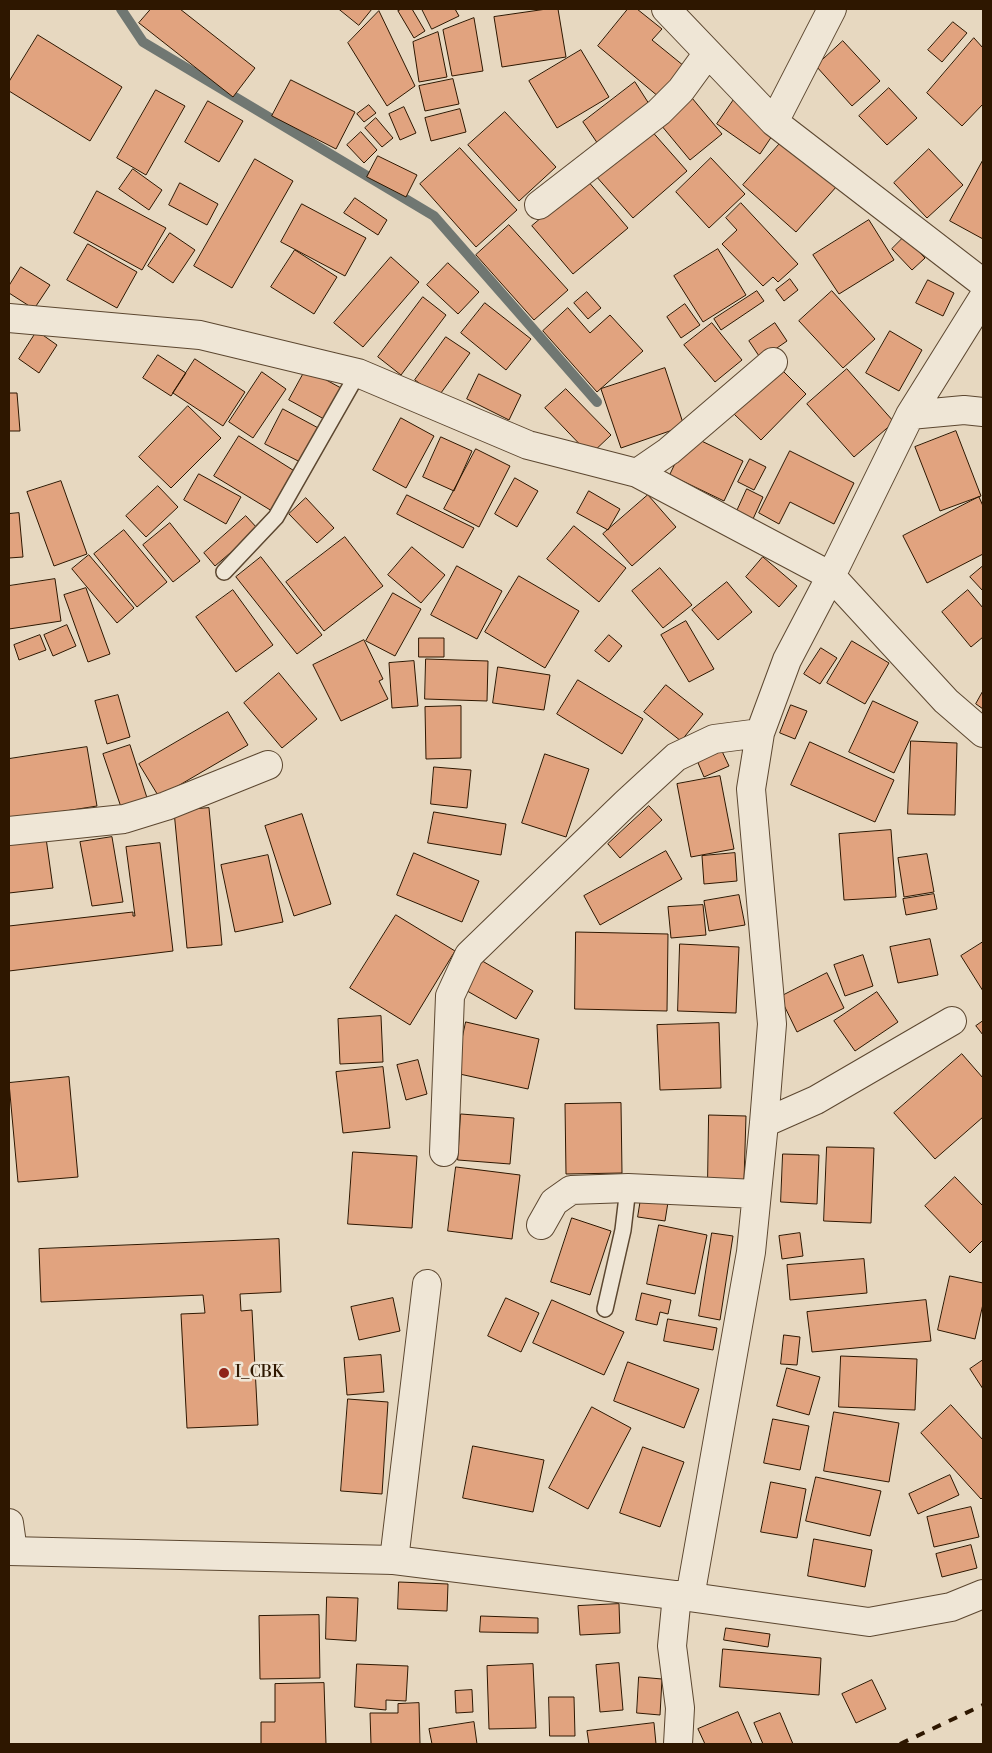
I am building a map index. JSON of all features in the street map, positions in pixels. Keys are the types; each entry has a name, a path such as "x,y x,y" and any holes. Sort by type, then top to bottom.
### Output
{"street":[{"path":"666,9 774,122 983,283"},
{"path":"774,122 832,9"},
{"path":"539,205 659,112 681,90 708,53"},
{"path":"678,1744 680,1708 672,1646 684,1596 751,1252 764,1123 772,1024 752,789 760,733 787,660 831,576 910,415 983,298"},
{"path":"9,318 200,335 358,373 528,445 637,473 831,576 946,701 983,733"},
{"path":"637,473 669,451 773,362"},
{"path":"910,415 964,410 983,412"},
{"path":"444,1152 450,996 469,955 676,757 714,739 760,733"},
{"path":"9,831 124,819 166,806 268,765"},
{"path":"764,1123 816,1100 952,1021"},
{"path":"542,1225 554,1202 571,1190 628,1188 756,1194"},
{"path":"394,1560 427,1284"},
{"path":"9,1524 11,1551 394,1560 684,1596 869,1622 951,1606 983,1594"}],"lane":[{"path":"224,572 276,517 358,373"},
{"path":"606,1309 623,1230 628,1188"}],"building":[{"path":"151,9 180,9 255,68 233,97 139,23"},
{"path":"339,9 372,9 359,25"},
{"path":"412,9 425,31 414,38 398,11"},
{"path":"422,9 455,9 459,16 432,29"},
{"path":"558,9 566,57 502,67 494,17"},
{"path":"628,9 637,9 662,29 652,40 684,66 659,97 598,46"},
{"path":"379,11 415,86 387,106 348,43"},
{"path":"474,18 483,71 452,76 443,30"},
{"path":"953,22 967,33 942,62 928,50"},
{"path":"438,32 447,77 419,82 413,42"},
{"path":"38,35 122,87 90,141 9,91 9,82"},
{"path":"974,38 983,48 983,104 962,126 927,93"},
{"path":"843,41 880,81 852,106 816,66"},
{"path":"581,50 609,97 557,128 529,81"},
{"path":"453,79 459,104 425,111 419,86"},
{"path":"291,80 355,112 336,149 272,116"},
{"path":"635,82 651,107 598,144 583,122"},
{"path":"889,88 917,118 887,145 859,116"},
{"path":"156,90 185,106 146,175 117,158"},
{"path":"692,98 722,134 690,160 661,125"},
{"path":"735,98 778,127 760,154 717,124"},
{"path":"208,101 243,121 219,162 185,142"},
{"path":"369,105 376,113 364,122 357,114"},
{"path":"404,107 416,133 400,140 389,114"},
{"path":"460,109 466,132 431,141 425,118"},
{"path":"505,112 556,167 519,201 468,145"},
{"path":"376,118 393,138 382,147 365,128"},
{"path":"649,128 687,171 633,218 595,175"},
{"path":"361,132 377,150 364,163 347,145"},
{"path":"784,139 837,186 796,232 743,185"},
{"path":"460,148 517,210 476,247 420,184"},
{"path":"929,149 963,185 927,218 894,183"},
{"path":"378,156 417,175 406,197 367,177"},
{"path":"711,158 745,194 709,228 676,192"},
{"path":"255,159 293,181 232,288 194,266"},
{"path":"983,160 983,239 950,221"},
{"path":"133,169 162,190 149,210 119,189"},
{"path":"587,180 628,228 573,274 532,226"},
{"path":"180,183 218,204 207,225 169,205"},
{"path":"97,191 166,228 142,270 74,233"},
{"path":"355,198 387,220 378,235 344,213"},
{"path":"741,203 798,264 778,282 773,277 763,286 722,244 737,230 726,218"},
{"path":"302,204 366,238 345,276 281,242"},
{"path":"869,220 894,260 839,294 813,255"},
{"path":"509,225 568,290 534,320 476,255"},
{"path":"170,233 195,250 173,283 148,266"},
{"path":"904,237 925,258 912,270 892,249"},
{"path":"88,244 137,272 117,308 67,280"},
{"path":"718,249 746,295 703,322 674,276"},
{"path":"295,250 337,277 314,314 271,287"},
{"path":"391,257 419,282 363,347 334,323"},
{"path":"448,263 479,292 458,314 427,285"},
{"path":"21,267 50,285 34,309 9,293 9,286"},
{"path":"790,279 798,290 784,301 776,290"},
{"path":"928,280 954,293 943,316 916,303"},
{"path":"757,291 764,301 721,330 714,319"},
{"path":"832,291 875,339 843,368 799,321"},
{"path":"587,292 601,308 588,319 574,303"},
{"path":"423,297 446,315 401,375 378,357"},
{"path":"485,303 531,339 506,370 461,333"},
{"path":"685,304 700,325 681,338 667,317"},
{"path":"568,308 590,333 610,315 643,351 597,392 543,331"},
{"path":"712,323 742,360 715,382 684,345"},
{"path":"775,323 787,341 761,359 749,341"},
{"path":"37,331 57,345 39,373 19,359"},
{"path":"890,331 922,350 899,391 866,373"},
{"path":"446,337 470,353 438,397 415,380"},
{"path":"158,355 186,373 171,396 143,378"},
{"path":"195,359 245,392 223,426 173,393"},
{"path":"779,367 806,394 761,440 734,414"},
{"path":"665,368 684,426 621,448 601,389"},
{"path":"306,369 341,388 324,419 289,400"},
{"path":"847,369 894,422 854,457 807,404"},
{"path":"262,372 286,389 253,438 229,422"},
{"path":"479,374 521,395 509,420 467,399"},
{"path":"566,389 611,435 590,455 545,408"},
{"path":"9,393 17,393 20,431 9,431"},
{"path":"188,406 221,438 171,488 139,457"},
{"path":"283,409 322,430 304,464 265,444"},
{"path":"401,418 434,436 406,488 373,470"},
{"path":"956,431 981,496 940,511 915,447"},
{"path":"689,435 743,461 724,501 670,475"},
{"path":"239,436 296,472 272,511 214,476"},
{"path":"441,437 472,451 454,491 423,477"},
{"path":"476,449 510,466 479,527 444,509"},
{"path":"790,451 854,483 834,524 790,502 779,524 759,513"},
{"path":"750,459 766,467 754,490 738,482"},
{"path":"199,474 241,497 226,524 184,500"},
{"path":"515,478 538,491 517,527 495,514"},
{"path":"61,481 87,554 54,566 27,492"},
{"path":"158,486 178,507 146,537 126,516"},
{"path":"747,489 763,497 753,519 737,511"},
{"path":"589,491 620,509 608,530 577,513"},
{"path":"407,495 474,528 463,548 397,514"},
{"path":"648,495 676,527 632,566 603,534"},
{"path":"979,497 983,506 983,554 927,583 903,536"},
{"path":"306,498 334,528 317,543 289,514"},
{"path":"19,513 23,557 9,558 9,514"},
{"path":"246,516 258,529 215,566 204,553"},
{"path":"170,523 200,561 173,582 143,545"},
{"path":"574,526 626,568 599,602 547,559"},
{"path":"124,530 167,582 137,607 94,554"},
{"path":"345,537 383,586 324,631 286,582"},
{"path":"412,547 445,575 421,603 388,575"},
{"path":"89,555 134,608 117,623 72,569"},
{"path":"261,557 322,635 297,654 236,577"},
{"path":"763,557 797,586 779,607 746,577"},
{"path":"457,566 502,591 477,639 431,615"},
{"path":"983,566 983,591 970,577"},
{"path":"660,568 692,605 663,628 632,591"},
{"path":"519,576 579,611 545,668 485,632"},
{"path":"55,579 61,621 9,629 9,586"},
{"path":"727,582 752,612 718,640 692,610"},
{"path":"86,588 110,654 88,662 64,595"},
{"path":"233,590 273,645 236,672 196,617"},
{"path":"968,590 983,608 983,637 971,647 942,612"},
{"path":"393,593 421,609 395,656 366,641"},
{"path":"686,621 714,669 689,682 661,635"},
{"path":"67,625 76,646 53,656 44,635"},
{"path":"40,635 46,650 19,660 14,645"},
{"path":"609,635 622,646 609,662 595,651"},
{"path":"419,638 444,638 444,657 419,657"},
{"path":"364,640 383,679 379,681 388,699 341,721 313,665"},
{"path":"852,641 889,663 865,704 827,683"},
{"path":"821,648 837,658 820,684 804,674"},
{"path":"426,659 488,661 487,701 425,699"},
{"path":"414,661 418,706 392,708 389,663"},
{"path":"498,667 550,675 544,710 493,703"},
{"path":"279,673 317,719 282,748 244,703"},
{"path":"578,680 643,719 622,754 557,714"},
{"path":"666,685 703,714 681,741 644,712"},
{"path":"983,691 983,709 976,704"},
{"path":"118,695 130,737 107,744 95,701"},
{"path":"873,701 918,722 894,773 849,752"},
{"path":"791,705 807,711 795,739 780,733"},
{"path":"461,706 461,758 426,759 425,707"},
{"path":"228,712 248,745 159,797 139,764"},
{"path":"911,741 957,743 955,815 908,814"},
{"path":"810,742 894,780 875,822 791,785"},
{"path":"130,745 149,804 123,813 103,754"},
{"path":"87,747 97,806 9,820 9,759"},
{"path":"720,747 729,766 704,777 696,758"},
{"path":"545,754 589,769 566,837 522,823"},
{"path":"434,767 471,770 467,808 431,804"},
{"path":"720,776 734,849 691,857 677,784"},
{"path":"649,806 662,820 620,858 608,844"},
{"path":"209,808 222,945 187,948 174,811"},
{"path":"434,812 506,824 501,855 428,843"},
{"path":"302,814 331,904 294,916 265,826"},
{"path":"891,830 896,897 844,900 839,834"},
{"path":"112,837 123,902 92,906 80,842"},
{"path":"46,838 53,888 9,893 9,843"},
{"path":"160,843 173,951 9,971 9,926 133,912 133,916 135,916 126,847"},
{"path":"666,851 682,879 600,925 584,896"},
{"path":"414,853 479,881 462,922 397,895"},
{"path":"735,853 737,881 704,884 702,856"},
{"path":"927,854 934,892 904,897 898,858"},
{"path":"268,855 283,922 235,932 221,865"},
{"path":"934,894 937,909 906,915 903,899"},
{"path":"739,895 745,925 709,931 704,901"},
{"path":"703,905 706,935 671,938 668,907"},
{"path":"396,915 455,951 410,1025 350,988"},
{"path":"576,932 668,934 667,1011 575,1009"},
{"path":"930,939 938,975 898,983 890,947"},
{"path":"983,942 983,991 961,956"},
{"path":"680,944 739,947 736,1013 678,1011"},
{"path":"863,955 873,986 845,996 834,965"},
{"path":"479,959 533,991 516,1019 462,988"},
{"path":"827,973 844,1008 797,1032 780,997"},
{"path":"877,992 898,1022 855,1051 834,1021"},
{"path":"381,1016 383,1062 340,1064 338,1019"},
{"path":"983,1021 983,1035 976,1026"},
{"path":"466,1022 539,1039 528,1089 455,1073"},
{"path":"719,1023 721,1088 660,1090 657,1025"},
{"path":"962,1054 983,1078 983,1117 935,1159 894,1113"},
{"path":"418,1060 427,1094 406,1100 397,1065"},
{"path":"383,1067 390,1128 343,1133 336,1072"},
{"path":"69,1077 78,1177 18,1182 9,1083"},
{"path":"621,1103 622,1173 566,1174 565,1104"},
{"path":"461,1114 514,1118 510,1164 458,1160"},
{"path":"709,1115 746,1116 744,1181 708,1180"},
{"path":"827,1147 874,1148 871,1223 824,1221"},
{"path":"353,1152 417,1156 412,1228 348,1224"},
{"path":"783,1154 819,1155 817,1204 781,1202"},
{"path":"456,1167 520,1175 512,1239 448,1231"},
{"path":"955,1177 983,1206 983,1240 970,1253 925,1206"},
{"path":"642,1192 669,1196 665,1221 638,1217"},
{"path":"572,1218 611,1231 590,1295 551,1282"},
{"path":"659,1225 707,1235 695,1294 647,1284"},
{"path":"712,1233 733,1236 720,1320 699,1316"},
{"path":"800,1233 803,1256 782,1259 779,1236"},
{"path":"279,1239 281,1292 240,1294 241,1311 252,1310 258,1425 187,1428 181,1314 205,1313 203,1295 41,1302 39,1249"},
{"path":"864,1259 867,1293 790,1300 787,1265"},
{"path":"950,1276 983,1283 983,1304 975,1339 938,1330"},
{"path":"642,1293 671,1300 668,1314 660,1312 657,1325 636,1320"},
{"path":"393,1298 400,1331 359,1340 351,1307"},
{"path":"506,1298 539,1313 521,1352 488,1336"},
{"path":"552,1300 624,1332 604,1375 533,1343"},
{"path":"926,1300 931,1341 812,1352 807,1312"},
{"path":"668,1319 717,1328 713,1350 664,1341"},
{"path":"784,1335 800,1337 797,1365 781,1364"},
{"path":"381,1355 384,1392 347,1395 344,1358"},
{"path":"841,1356 917,1359 915,1410 839,1407"},
{"path":"983,1360 983,1389 970,1369"},
{"path":"628,1362 699,1389 684,1428 614,1401"},
{"path":"787,1368 820,1377 809,1415 777,1406"},
{"path":"348,1399 388,1402 382,1494 341,1491"},
{"path":"951,1405 983,1440 983,1497 981,1499 921,1433"},
{"path":"592,1407 631,1428 588,1509 549,1488"},
{"path":"834,1412 899,1423 889,1482 824,1471"},
{"path":"773,1419 809,1426 800,1470 764,1463"},
{"path":"473,1446 544,1460 533,1512 463,1498"},
{"path":"643,1447 684,1462 660,1527 620,1513"},
{"path":"950,1475 959,1495 918,1514 909,1494"},
{"path":"816,1477 881,1491 870,1536 806,1521"},
{"path":"771,1482 806,1489 797,1538 761,1532"},
{"path":"971,1507 979,1537 934,1547 927,1517"},
{"path":"814,1539 872,1550 865,1587 808,1576"},
{"path":"971,1545 977,1568 942,1577 936,1554"},
{"path":"399,1582 448,1584 447,1611 398,1609"},
{"path":"327,1597 358,1598 356,1641 326,1639"},
{"path":"619,1604 620,1633 580,1635 578,1606"},
{"path":"319,1615 320,1678 260,1679 259,1616"},
{"path":"481,1616 538,1618 538,1633 480,1632"},
{"path":"726,1628 770,1634 768,1647 724,1640"},
{"path":"723,1649 821,1658 819,1695 720,1687"},
{"path":"619,1663 623,1710 600,1712 596,1665"},
{"path":"357,1664 408,1666 406,1701 386,1700 386,1710 355,1707"},
{"path":"533,1664 536,1728 489,1729 487,1666"},
{"path":"639,1677 662,1679 660,1715 637,1713"},
{"path":"872,1680 886,1709 856,1723 842,1694"},
{"path":"324,1683 326,1744 261,1744 261,1722 275,1722 275,1684"},
{"path":"472,1690 473,1712 456,1713 455,1691"},
{"path":"549,1697 574,1697 575,1736 550,1736"},
{"path":"419,1703 420,1744 371,1744 370,1713 398,1713 398,1704"},
{"path":"738,1712 752,1744 705,1744 698,1729"},
{"path":"780,1713 793,1744 763,1744 754,1723"},
{"path":"474,1722 477,1744 432,1744 429,1729"},
{"path":"654,1723 656,1744 589,1744 587,1731"}],"waterway":[{"path":"121,9 143,42 434,216 597,402"}],"railway":[{"path":"900,1744 983,1705"}],"place":[{"name":"I_CBK","path":"224,1373"}]}
